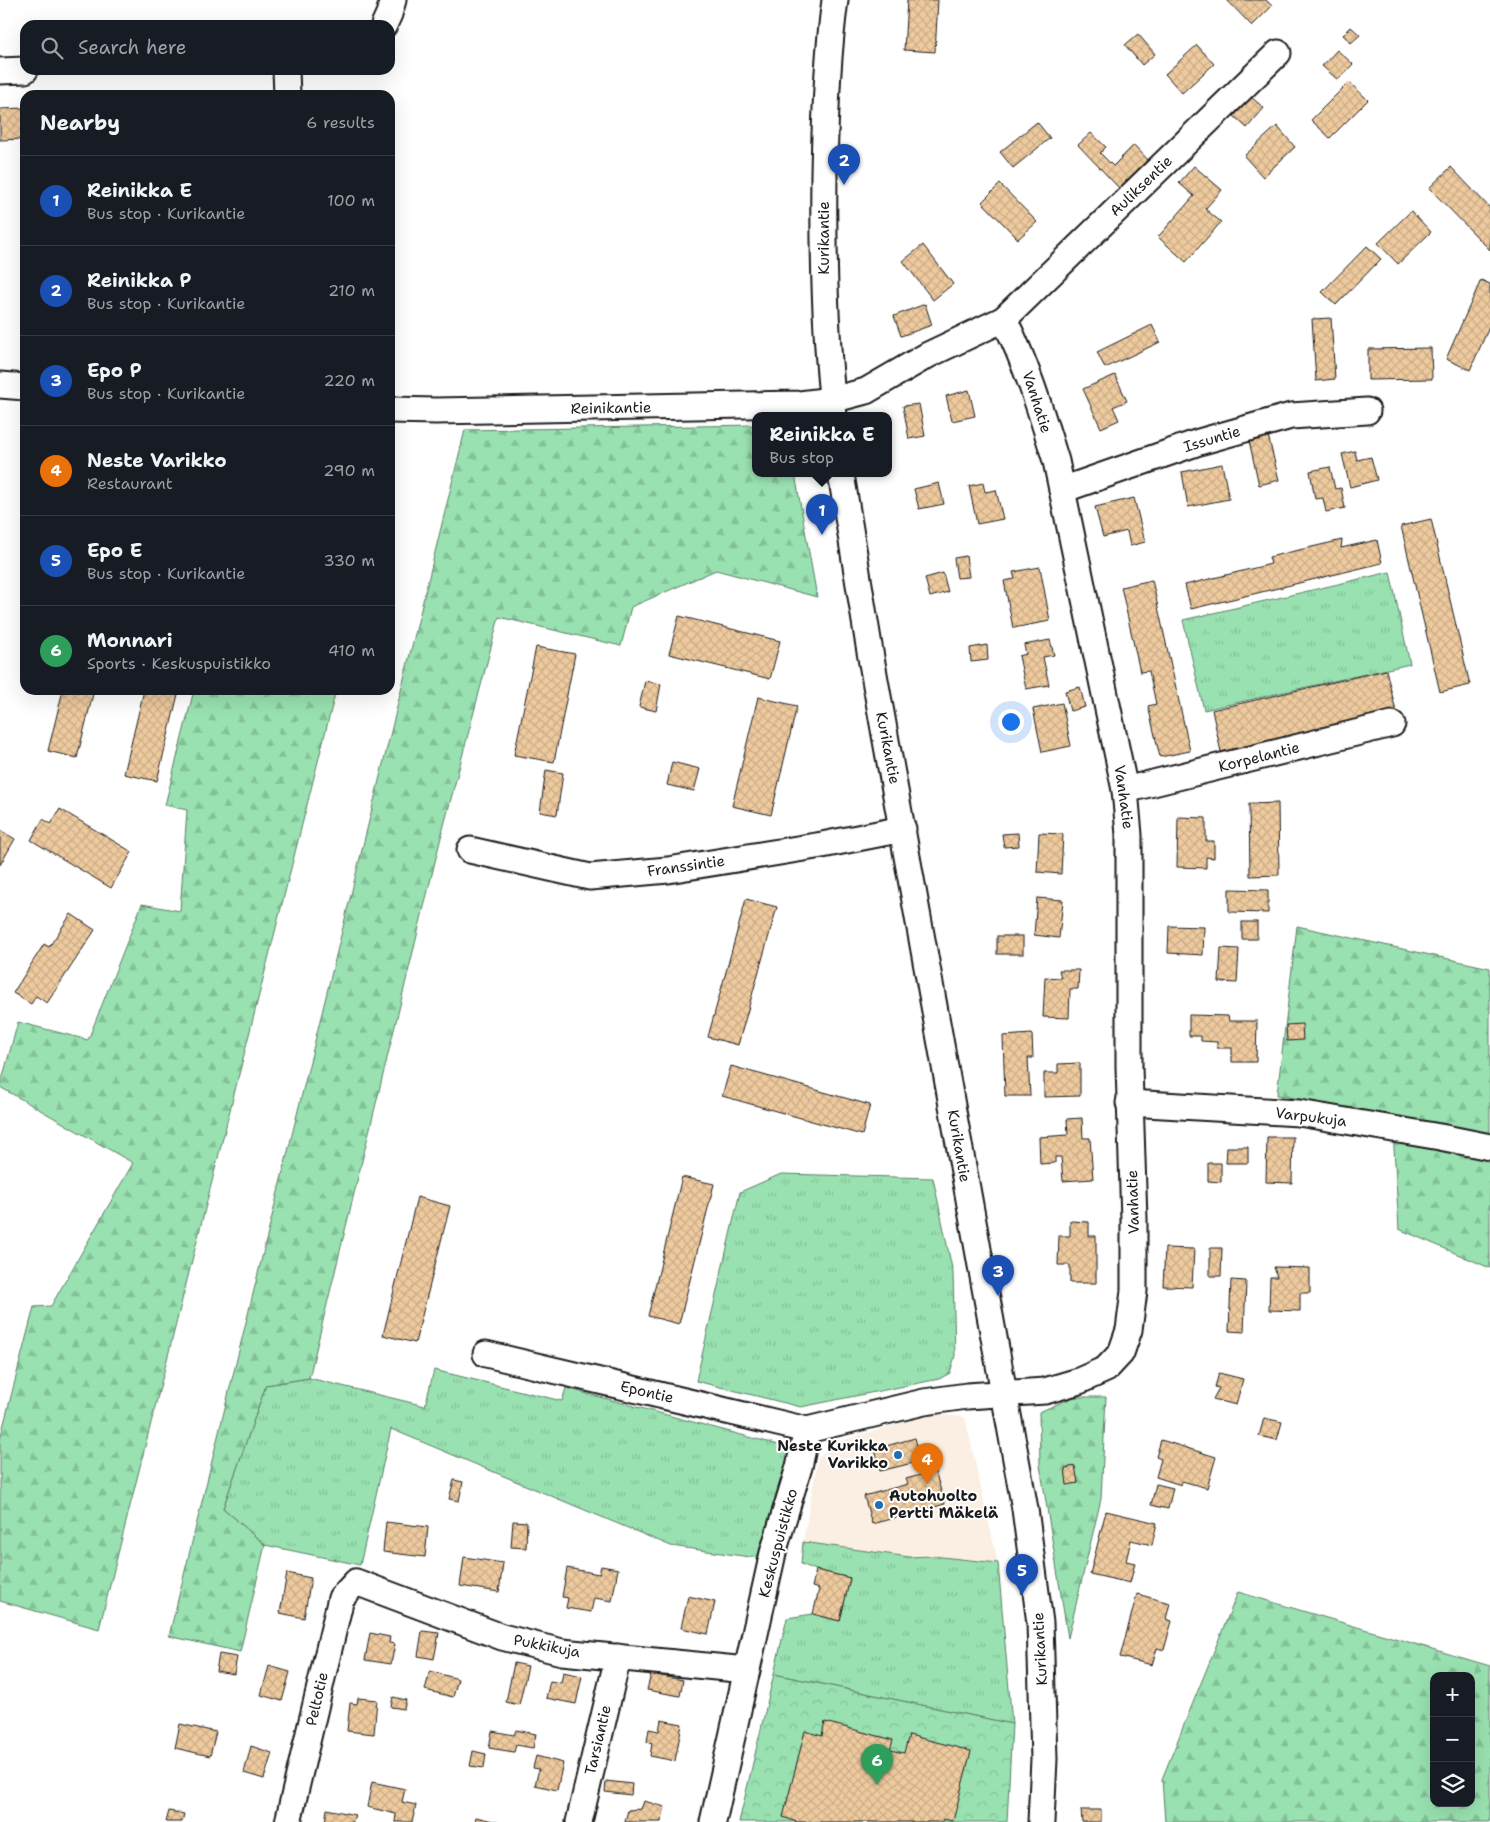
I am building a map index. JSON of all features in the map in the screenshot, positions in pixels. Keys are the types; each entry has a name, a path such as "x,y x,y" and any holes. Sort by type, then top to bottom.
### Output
{"street":[{"path":"386,20 393,0"},
{"name":"Kurikantie","path":"833,408 825,320 824,213 828,73 835,0"},
{"name":"Auliksentie","path":"1004,319 1278,53"},
{"path":"0,71 20,70"},
{"path":"286,75 287,90"},
{"path":"833,408 928,355 1004,319"},
{"name":"Vanhatie","path":"1003,1394 1046,1391 1079,1381 1106,1369 1121,1353 1129,1330 1134,1291 1134,1220 1129,1103 1129,836 1125,790 1056,461 1020,350 1004,319"},
{"path":"0,385 20,387"},
{"name":"Reinikantie","path":"395,410 436,411 800,404 833,408"},
{"name":"Issuntie","path":"1062,490 1199,442 1291,416 1367,411"},
{"name":"Kurikantie","path":"841,477 870,652 1025,1509 1040,1623 1044,1759 1041,1822"},
{"name":"Korpelantie","path":"1125,790 1392,724"},
{"name":"Franssintie","path":"470,850 590,877 668,870 822,846 903,829"},
{"name":"Varpukuja","path":"1129,1103 1299,1113 1490,1147"},
{"name":"Epontie","path":"486,1354 807,1430"},
{"path":"807,1430 924,1402 1003,1394"},
{"name":"Keskuspuistikko","path":"713,1822 773,1553 799,1467 807,1430"},
{"name":"Pukkikuja","path":"356,1582 502,1637 562,1652 747,1670"},
{"name":"Peltotie","path":"288,1822 340,1598 356,1582"},
{"name":"Tarsiantie","path":"579,1822 618,1657"}],"shaded area":[{"path":"930,1414 965,1417 998,1563 932,1556 909,1557 803,1542 818,1458 838,1442"}],"green space":[{"path":"752,425 752,477 796,477 817,597 716,570 631,607 621,646 499,617 443,829 309,1378 266,1385 223,1508 265,1545 240,1652 169,1636 465,430"},
{"path":"1390,572 1410,664 1204,710 1183,620"},
{"path":"193,695 335,695 99,1629 0,1601 0,1439 34,1307 51,1306 133,1163 0,1087 18,1022 88,1040 142,904 180,911 187,810 165,805"},
{"path":"1297,926 1490,968 1490,1268 1399,1229 1392,1116 1277,1095"},
{"path":"781,1174 933,1178 953,1273 955,1356 950,1373 939,1379 801,1407 696,1381 740,1192"},
{"path":"434,1370 562,1401 566,1388 790,1448 757,1558 671,1546 391,1429 360,1565 265,1545 223,1508 266,1385 309,1378 425,1406"},
{"path":"1074,1397 1106,1397 1101,1499 1068,1638 1040,1465 1039,1412"},
{"path":"803,1542 909,1557 932,1556 998,1563 1012,1724 774,1674 787,1618 813,1614 840,1621 850,1578 816,1570 801,1564"},
{"path":"1238,1592 1490,1666 1490,1822 1165,1822 1162,1779"},
{"path":"774,1674 1012,1724 1007,1822 739,1822"}],"building":[{"path":"907,0 938,0 935,52 904,50"},
{"path":"1227,0 1266,0 1272,6 1252,26"},
{"path":"1351,27 1360,35 1351,43 1343,35"},
{"path":"1138,34 1155,54 1142,65 1125,45"},
{"path":"1197,45 1214,64 1182,93 1165,74"},
{"path":"1337,50 1353,64 1338,80 1322,66"},
{"path":"1349,82 1368,100 1330,138 1311,120"},
{"path":"1251,97 1264,108 1247,128 1234,116"},
{"path":"20,108 20,139 0,140 0,109"},
{"path":"1037,122 1050,138 1013,168 1000,152"},
{"path":"1277,126 1295,147 1263,177 1244,156"},
{"path":"1091,133 1106,147 1100,153 1113,166 1134,145 1148,160 1119,188 1078,145"},
{"path":"1194,166 1222,190 1205,209 1221,222 1186,262 1158,237 1194,196 1179,183"},
{"path":"1451,167 1490,208 1490,250 1429,188"},
{"path":"1000,184 1037,222 1018,239 982,202"},
{"path":"1411,211 1431,232 1398,264 1378,243"},
{"path":"923,245 953,284 933,300 903,261"},
{"path":"1367,246 1381,259 1336,305 1322,292"},
{"path":"1481,280 1490,284 1490,325 1470,370 1446,359"},
{"path":"925,304 932,325 901,336 894,316"},
{"path":"1331,318 1335,379 1316,381 1312,319"},
{"path":"1152,325 1160,342 1105,368 1097,352"},
{"path":"1431,348 1432,379 1368,380 1368,349"},
{"path":"1115,375 1127,401 1113,407 1119,420 1101,428 1083,389"},
{"path":"969,390 975,416 952,421 946,396"},
{"path":"919,404 925,436 909,439 903,406"},
{"path":"1267,431 1279,480 1259,485 1248,436"},
{"path":"1355,451 1357,460 1371,457 1377,480 1350,487 1342,454"},
{"path":"1222,464 1229,499 1188,507 1182,472"},
{"path":"1330,467 1335,489 1341,488 1345,508 1326,512 1323,498 1315,499 1310,471"},
{"path":"939,483 944,504 919,509 914,489"},
{"path":"983,483 985,492 996,490 1003,519 977,524 969,486"},
{"path":"1134,498 1145,542 1130,546 1127,531 1103,537 1095,507"},
{"path":"1431,519 1470,685 1440,692 1401,526"},
{"path":"1342,540 1341,548 1377,540 1382,563 1191,609 1185,585 1271,564 1269,557"},
{"path":"966,556 969,577 957,578 954,558"},
{"path":"1040,567 1050,621 1013,628 1004,581 1015,579 1013,572"},
{"path":"943,573 948,592 930,597 925,578"},
{"path":"1152,580 1190,751 1160,757 1148,706 1156,704 1149,671 1140,672 1121,587"},
{"path":"679,616 780,641 770,679 669,654"},
{"path":"1050,640 1054,655 1043,657 1049,685 1026,689 1019,656 1026,654 1024,645"},
{"path":"987,645 988,660 971,662 970,648"},
{"path":"536,647 575,654 554,762 514,755"},
{"path":"1386,670 1396,711 1221,752 1212,710"},
{"path":"645,681 661,684 656,711 639,707"},
{"path":"1080,687 1085,707 1070,711 1065,691"},
{"path":"62,695 93,695 77,758 48,751"},
{"path":"143,695 178,695 157,781 124,774"},
{"path":"758,697 797,706 771,815 732,806"},
{"path":"1062,703 1071,746 1042,752 1033,709"},
{"path":"672,762 700,769 694,791 667,785"},
{"path":"546,770 563,773 557,815 540,812"},
{"path":"1278,803 1279,875 1250,876 1249,804"},
{"path":"60,809 132,852 111,888 31,840 43,819 51,824"},
{"path":"1178,817 1206,818 1206,841 1214,841 1214,858 1206,857 1206,868 1177,867"},
{"path":"0,830 15,839 0,865"},
{"path":"1018,833 1019,846 1004,847 1002,834"},
{"path":"1039,833 1063,834 1061,874 1037,872"},
{"path":"1229,889 1268,890 1268,913 1229,912"},
{"path":"1037,898 1063,900 1059,938 1034,935"},
{"path":"746,899 777,907 738,1045 708,1037"},
{"path":"71,914 95,930 47,1003 36,996 31,1004 13,993 44,944 49,947"},
{"path":"1242,922 1257,922 1257,939 1242,939"},
{"path":"1169,926 1204,927 1203,955 1168,953"},
{"path":"997,936 1023,936 1023,954 997,954"},
{"path":"1221,948 1239,949 1237,983 1219,982"},
{"path":"1059,970 1079,970 1078,989 1070,989 1069,1018 1043,1017 1045,977 1061,978"},
{"path":"1189,1015 1228,1016 1229,1021 1257,1021 1256,1062 1232,1062 1232,1048 1217,1048 1217,1042 1201,1041 1201,1036 1189,1036"},
{"path":"1302,1024 1303,1040 1287,1041 1286,1025"},
{"path":"1032,1034 1033,1058 1028,1058 1030,1096 1005,1096 1003,1036"},
{"path":"1080,1063 1080,1096 1044,1097 1044,1073 1058,1073 1058,1064"},
{"path":"731,1066 870,1105 862,1135 722,1096"},
{"path":"1082,1118 1083,1138 1090,1138 1093,1179 1063,1181 1061,1157 1055,1157 1055,1163 1040,1164 1039,1137 1068,1135 1067,1119"},
{"path":"1267,1137 1293,1137 1292,1183 1266,1182"},
{"path":"1227,1147 1248,1147 1248,1163 1226,1163"},
{"path":"1208,1163 1221,1163 1221,1182 1208,1181"},
{"path":"682,1177 714,1184 679,1324 648,1316"},
{"path":"417,1197 450,1206 415,1343 383,1335"},
{"path":"1070,1221 1089,1222 1089,1236 1096,1236 1096,1283 1070,1283 1070,1265 1058,1265 1059,1236 1070,1236"},
{"path":"1165,1248 1194,1249 1192,1287 1163,1286"},
{"path":"1210,1248 1222,1248 1221,1276 1210,1276"},
{"path":"1274,1267 1310,1268 1310,1293 1300,1293 1300,1311 1269,1310 1270,1277 1277,1277"},
{"path":"1231,1280 1246,1281 1244,1332 1229,1331"},
{"path":"1219,1373 1243,1379 1236,1405 1213,1399 1219,1388 1215,1387"},
{"path":"1264,1418 1282,1422 1277,1440 1259,1436"},
{"name":"Neste Kurikka Varikko","path":"915,1438 921,1461 880,1471 875,1449"},
{"path":"1161,1440 1216,1457 1207,1488 1182,1481 1181,1485 1156,1477 1161,1459 1156,1457"},
{"path":"1075,1466 1078,1483 1067,1485 1065,1468"},
{"path":"935,1471 945,1504 872,1524 864,1496 908,1484 906,1479"},
{"path":"454,1480 463,1482 459,1501 449,1499"},
{"path":"1156,1484 1173,1488 1168,1509 1151,1505"},
{"path":"1106,1511 1157,1523 1152,1545 1131,1540 1126,1561 1135,1563 1130,1583 1090,1574"},
{"path":"513,1521 527,1522 526,1548 511,1547"},
{"path":"386,1522 428,1527 425,1557 383,1552"},
{"path":"464,1557 503,1563 499,1592 460,1586"},
{"path":"601,1566 618,1569 612,1601 594,1598 591,1612 566,1608 568,1598 562,1597 567,1568 599,1574"},
{"path":"816,1570 850,1578 840,1621 813,1614 819,1589 812,1587"},
{"path":"287,1573 311,1578 304,1618 280,1613"},
{"path":"1137,1594 1170,1603 1166,1619 1172,1621 1164,1650 1157,1648 1152,1665 1120,1657"},
{"path":"688,1596 715,1602 708,1634 681,1628"},
{"path":"422,1631 439,1633 434,1659 418,1656"},
{"path":"370,1633 390,1637 389,1643 395,1644 391,1664 365,1660"},
{"path":"219,1654 237,1657 234,1674 216,1671"},
{"path":"514,1663 528,1666 519,1705 506,1702"},
{"path":"269,1666 290,1672 282,1701 261,1695"},
{"path":"430,1671 458,1679 453,1697 425,1690"},
{"path":"563,1672 582,1676 576,1704 546,1698 550,1681 561,1683"},
{"path":"651,1674 683,1680 680,1696 647,1690"},
{"path":"393,1697 406,1700 404,1709 391,1707"},
{"path":"358,1698 377,1700 374,1734 347,1731 350,1703 357,1704"},
{"path":"661,1720 682,1724 675,1761 650,1756 652,1743 647,1742 649,1729 659,1731"},
{"path":"825,1722 893,1740 890,1750 904,1753 909,1735 971,1751 953,1821 943,1819 942,1822 797,1822 783,1817 805,1731 822,1736"},
{"path":"180,1724 216,1732 210,1756 175,1748"},
{"path":"516,1730 536,1734 533,1748 516,1745 514,1752 489,1748 492,1731 514,1735"},
{"path":"251,1746 272,1753 264,1779 244,1773"},
{"path":"473,1751 486,1754 484,1768 470,1766"},
{"path":"536,1756 563,1763 557,1790 535,1785 539,1769 533,1768"},
{"path":"606,1781 632,1784 631,1795 605,1792"},
{"path":"372,1782 405,1789 402,1802 416,1805 412,1822 395,1822 396,1814 367,1807"},
{"path":"644,1801 665,1807 661,1822 625,1822 628,1810 641,1809"},
{"path":"327,1809 355,1815 353,1822 325,1822"},
{"path":"1081,1810 1101,1810 1101,1822 1082,1822"},
{"path":"169,1811 184,1814 182,1822 166,1822"},
{"path":"476,1817 497,1822 475,1822"}],"place":[{"name":"Reinikka P","path":"844,185"},
{"name":"Reinikka E","path":"822,535"},
{"name":"Epo P","path":"998,1296"},
{"name":"Neste Kurikka Varikko","path":"898,1455"},
{"name":"Neste Varikko","path":"927,1484"},
{"name":"Autohuolto Pertti Mäkelä","path":"879,1505"},
{"name":"Epo E","path":"1022,1595"},
{"name":"Monnari","path":"877,1785"}]}
